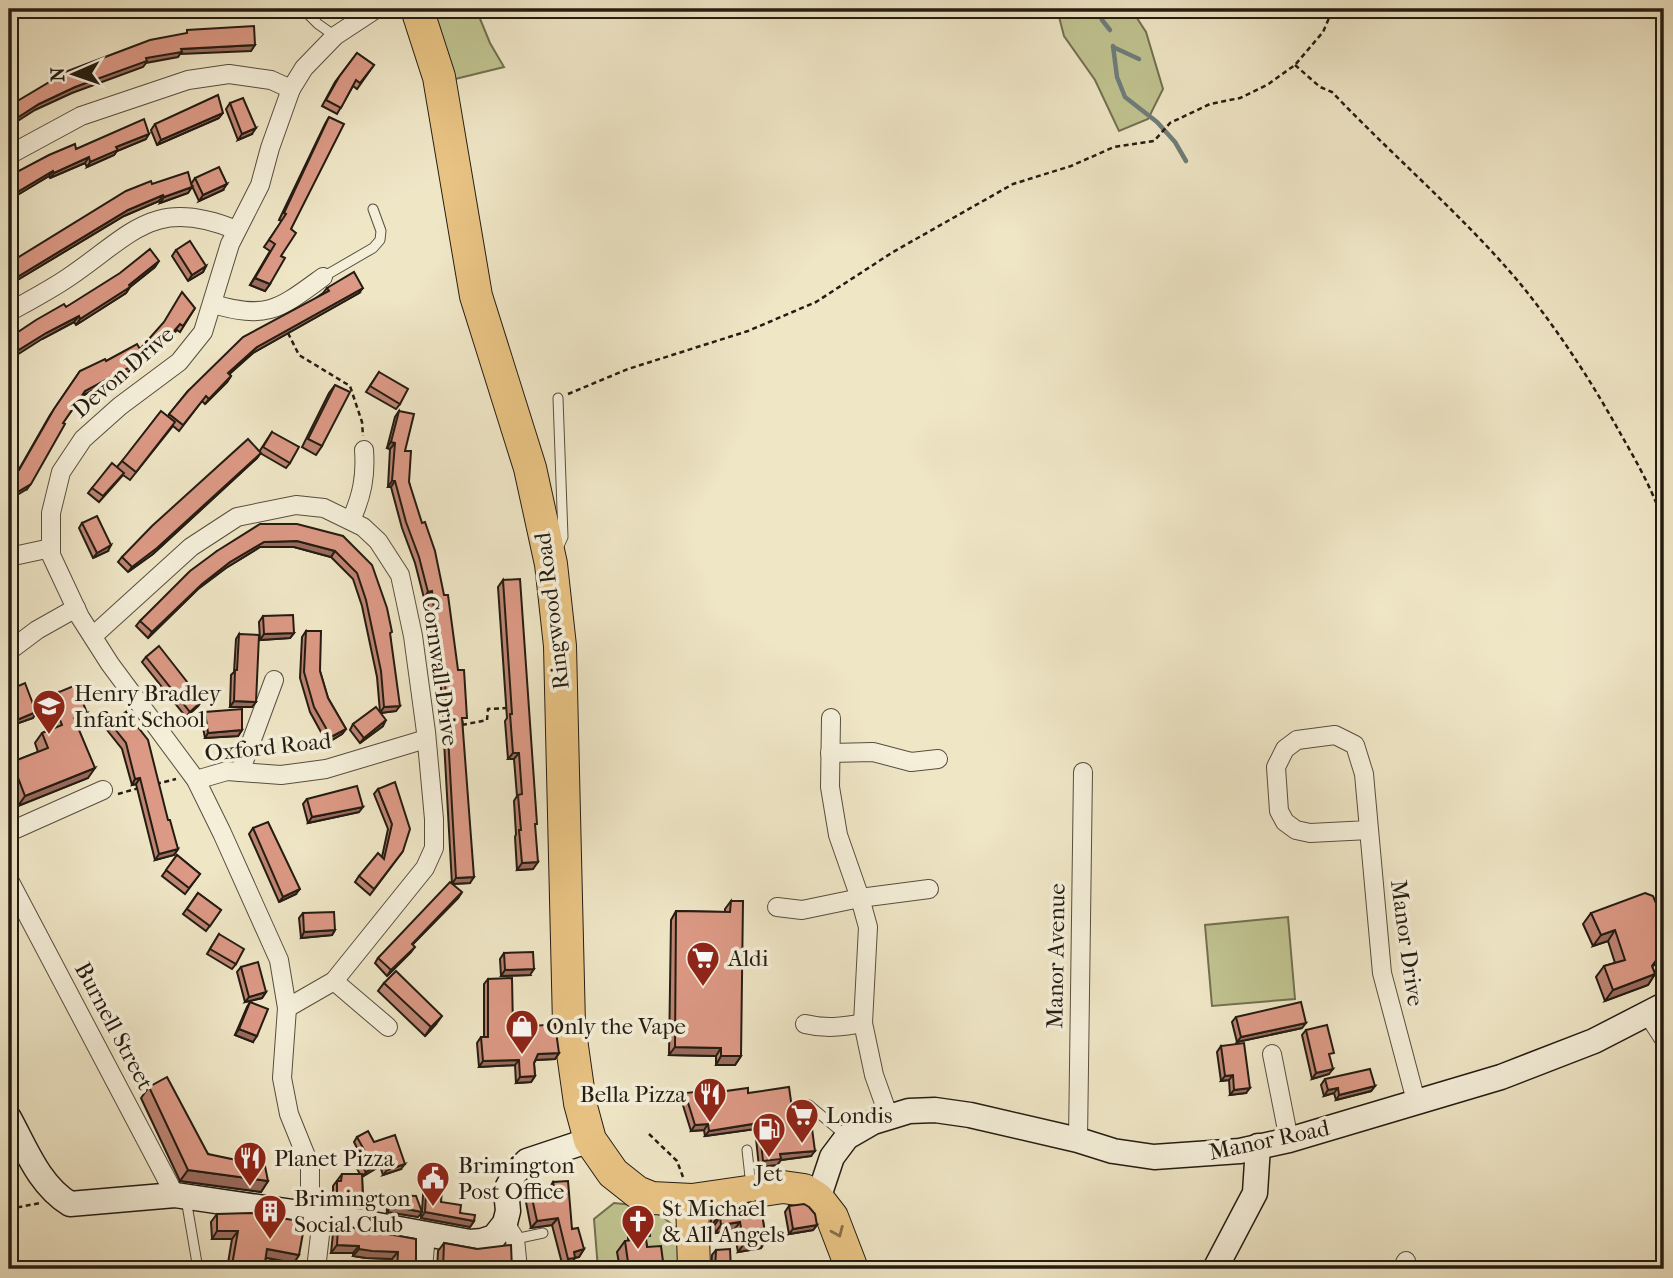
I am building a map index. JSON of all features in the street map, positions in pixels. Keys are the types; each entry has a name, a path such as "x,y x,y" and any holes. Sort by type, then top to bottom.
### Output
{"highway":[{"name":"Ringwood Road","path":"417,9 439,77 477,296 530,468 551,564 561,646 569,1026 580,1103 590,1140 612,1173 637,1192 652,1198 692,1200 783,1187 804,1190 818,1199"},
{"name":"Ringwood Road","path":"652,1198 674,1220 694,1259"},
{"path":"818,1199 832,1217 852,1269"},
{"path":"692,1200 694,1259"}],"street":[{"name":"Devon Drive","path":"316,1269 316,1217 310,1166 289,1114 282,1078 287,1009 279,960 194,777 110,664 76,608 51,555 51,513 61,472 83,439 120,406 179,362 203,332 230,244 260,185 291,89 304,68 335,36 376,9"},
{"path":"9,155 81,116 188,80 229,74 271,80 291,89"},
{"path":"9,312 67,279 146,223 169,216 190,216 212,220 236,230"},
{"path":"213,303 242,312 275,308 323,277"},
{"path":"351,520 360,501 366,476 364,450"},
{"name":"Cornwall Drive","path":"93,636 191,547 237,517 296,505 324,508 351,520 378,541 400,575 414,636 434,819 433,848 425,868 334,981 287,1009"},
{"path":"9,557 51,548"},
{"path":"9,652 37,630 76,608"},
{"path":"240,772 274,680"},
{"path":"831,718 830,787 838,835 868,927 863,1023 874,1075 889,1117"},
{"name":"Manor Drive","path":"1369,830 1310,833 1296,830 1284,822 1279,811 1276,767 1285,748 1297,740 1335,735 1354,745 1364,774 1382,973 1416,1101"},
{"name":"Oxford Road","path":"194,777 227,771 281,775 326,769 426,739"},
{"path":"830,752 873,752 911,762 938,759"},
{"name":"Manor Avenue","path":"1078,1140 1083,772"},
{"path":"9,832 32,823 48,812 103,790"},
{"name":"Burnell Street","path":"9,880 181,1196"},
{"path":"777,907 802,910 860,898 929,889"},
{"path":"334,981 388,1027"},
{"path":"1656,1009 1664,1040"},
{"name":"Manor Road","path":"847,1137 873,1122 889,1117 909,1111 935,1110 970,1115 1078,1140 1113,1151 1154,1157 1240,1151 1289,1140 1501,1077 1594,1041 1656,1009"},
{"path":"805,1024 820,1028 863,1023"},
{"path":"1272,1054 1289,1140"},
{"path":"9,1118 42,1179 58,1196 70,1203 181,1196 361,1222 470,1242 482,1241 510,1231"},
{"path":"818,1199 832,1157 847,1137"},
{"path":"517,1269 506,1191 515,1173 527,1161 590,1140"},
{"path":"1215,1269 1255,1193 1258,1146"},
{"path":"423,1269 426,1234"}],"lane":[{"path":"303,9 335,36"},
{"path":"323,277 373,248 380,240 381,230 373,209"},
{"path":"551,564 563,537 558,398"},
{"path":"809,1105 847,1137"},
{"path":"747,1150 752,1191"},
{"path":"181,1196 198,1269"},
{"path":"510,1231 543,1233"}],"path":[{"path":"558,398 628,369 759,326 816,302 893,252 1013,184 1071,166 1114,147 1154,141 1170,123 1210,104 1240,98 1267,85 1295,65 1323,32 1333,9"},
{"path":"1295,65 1320,87 1332,92 1518,281 1606,407 1660,510 1664,526"},
{"path":"275,308 299,355 350,386 362,422 364,450"},
{"path":"462,725 487,720 488,709 506,708"},
{"path":"152,785 194,777"},
{"path":"103,790 112,796 139,789"},
{"path":"599,1091 611,1088"},
{"path":"649,1134 677,1161 692,1200"},
{"path":"9,1209 58,1196"}],"green space":[{"path":"430,9 476,9 490,43 504,67 451,80"},
{"path":"1057,9 1131,9 1146,32 1163,89 1148,119 1119,131 1095,80 1064,36"},
{"path":"1288,917 1295,999 1212,1006 1205,925"},
{"path":"614,1203 642,1206 662,1216 676,1228 687,1242 687,1269 598,1269 594,1219"}],"building":[{"path":"254,26 255,45 181,49 182,52 146,58 147,61 75,87 9,122 9,106 68,71 150,40 187,33 187,30"},
{"path":"357,53 374,65 360,83 356,80 341,108 326,100"},
{"path":"218,95 223,113 161,140 155,124"},
{"path":"243,98 256,128 242,134 230,103"},
{"path":"329,117 344,124 291,229 296,233 281,256 285,258 270,284 255,278 275,244 269,240 286,214 284,213"},
{"path":"144,119 149,134 116,147 118,150 90,162 89,157 54,173 53,171 9,197 9,176 75,144 76,149"},
{"path":"219,167 227,184 203,195 195,178"},
{"path":"188,172 192,187 164,197 163,195 128,210 9,282 9,263 126,191 151,181 152,184"},
{"path":"190,241 206,266 192,275 176,250"},
{"path":"150,249 159,261 129,285 130,287 80,319 79,316 46,333 9,356 9,338 120,273"},
{"path":"354,272 363,288 257,347 228,373 231,376 209,399 206,396 183,425 169,414 188,391 243,337 329,291 327,288"},
{"path":"182,292 195,308 183,326 180,324 153,355 85,391 63,423 65,424 31,484 9,497 9,477 19,470 54,409 80,371 137,344 140,349 164,322"},
{"path":"379,372 408,389 400,404 370,386"},
{"path":"335,385 350,392 322,446 308,439"},
{"path":"161,411 175,422 136,472 122,461"},
{"path":"399,411 414,414 405,451 411,451 409,482 422,523 425,522 435,551 444,595 448,595 458,670 464,670 467,718 462,718 474,877 456,878 444,664 440,665 432,591 428,592 395,481 392,481 395,443 391,442"},
{"path":"272,432 299,447 290,463 263,447"},
{"path":"248,439 261,453 157,548 132,567 122,557 152,526"},
{"path":"112,463 124,473 103,496 92,488"},
{"path":"97,516 111,545 97,553 82,523"},
{"path":"260,524 297,524 343,536 372,565 392,632 400,706 384,707 381,671 366,600 357,573 335,551 297,541 264,542 230,562 202,584 152,632 140,621 190,571"},
{"path":"520,579 538,862 522,863 518,795 522,794 519,753 513,753 503,580"},
{"path":"293,615 294,633 264,634 263,616"},
{"path":"306,631 321,631 320,671 328,698 346,729 331,737 314,707 304,672"},
{"path":"239,634 259,635 256,702 234,701"},
{"path":"159,646 202,701 190,712 146,657"},
{"path":"25,683 36,712 17,720 9,700 9,690"},
{"path":"76,685 87,713 74,718 95,768 25,796 12,762 48,748 42,733 62,725 52,700 60,696 59,692"},
{"path":"376,707 386,720 364,738 353,724"},
{"path":"242,709 242,730 208,733 205,712"},
{"path":"126,712 148,740 178,849 159,854 140,778 135,779 126,743 111,724"},
{"path":"395,782 410,829 403,851 374,889 359,876 378,853 384,859 392,824 378,789"},
{"path":"357,786 363,807 312,817 307,799"},
{"path":"268,822 300,889 283,897 253,828"},
{"path":"177,855 200,874 189,888 166,870"},
{"path":"450,882 462,892 412,944 415,947 391,970 378,958"},
{"path":"198,893 221,910 210,926 187,909"},
{"path":"1645,893 1653,896 1664,922 1664,953 1652,966 1655,974 1613,990 1604,966 1625,960 1615,930 1601,935 1591,913"},
{"name":"Aldi","path":"731,901 743,901 741,1056 721,1056 721,1048 675,1047 676,911 730,912"},
{"path":"334,912 335,930 304,932 303,913"},
{"path":"219,934 244,949 236,964 210,949"},
{"path":"533,952 534,969 505,970 504,953"},
{"path":"258,962 266,992 249,997 241,967"},
{"path":"396,971 442,1016 431,1027 384,983"},
{"path":"512,978 513,1028 555,1024 559,1053 538,1054 534,1063 535,1076 520,1077 519,1060 483,1061 481,1037 488,1037 488,979"},
{"path":"250,1002 268,1009 257,1036 239,1029"},
{"path":"1301,1002 1306,1023 1241,1037 1236,1017"},
{"path":"1327,1025 1334,1053 1329,1054 1333,1069 1316,1073 1306,1030"},
{"path":"1244,1043 1250,1088 1234,1090 1233,1075 1225,1076 1221,1046"},
{"path":"1370,1069 1375,1086 1339,1095 1338,1088 1328,1090 1325,1079"},
{"path":"167,1077 208,1154 265,1166 268,1181 188,1170 149,1087"},
{"path":"789,1087 794,1123 811,1121 815,1151 780,1154 781,1159 763,1161 759,1123 709,1131 708,1124 695,1125 685,1093 704,1091 704,1094 748,1088 748,1093"},
{"path":"368,1131 374,1142 395,1135 405,1164 387,1170 383,1161 366,1172 359,1162 368,1157 357,1137"},
{"path":"342,1174 362,1174 363,1201 337,1197 337,1181 341,1181"},
{"path":"427,1175 443,1176 441,1202 461,1205 460,1213 475,1215 474,1221 425,1212"},
{"path":"568,1181 572,1229 578,1228 584,1249 574,1252 575,1258 568,1259 558,1218 537,1221 530,1189 554,1187 553,1182"},
{"path":"389,1195 416,1196 422,1212 391,1206"},
{"path":"760,1201 766,1240 744,1244 740,1222 721,1225 720,1217 717,1218 717,1208"},
{"path":"804,1204 815,1214 817,1225 793,1229 789,1206"},
{"name":"Brimington Social Club","path":"251,1213 305,1222 299,1255 267,1249 264,1269 232,1265 238,1231 217,1231 217,1214"},
{"path":"649,1223 650,1236 637,1238 636,1225"},
{"path":"338,1225 416,1239 416,1266 411,1265 412,1269 397,1269 398,1252 337,1245"},
{"name":"St Michael & All Angels","path":"646,1238 647,1247 661,1246 664,1269 629,1269 625,1241"},
{"path":"444,1243 477,1249 511,1245 512,1269 443,1269"},
{"path":"730,1249 731,1269 715,1269 716,1250"}],"waterway":[{"path":"1098,9 1110,30"},
{"path":"1113,46 1117,77 1125,97 1157,122 1175,142 1186,161"},
{"path":"1113,47 1139,59"}],"place":[{"name":"Henry Bradley Infant School","path":"49,736"},
{"name":"Aldi","path":"703,988"},
{"name":"Only the Vape","path":"522,1056"},
{"name":"Bella Pizza","path":"710,1124"},
{"name":"Londis","path":"802,1145"},
{"name":"Jet","path":"769,1159"},
{"name":"Planet Pizza","path":"250,1188"},
{"name":"Brimington Post Office","path":"433,1208"},
{"name":"Brimington Social Club","path":"270,1241"},
{"name":"St Michael & All Angels","path":"638,1251"}]}
